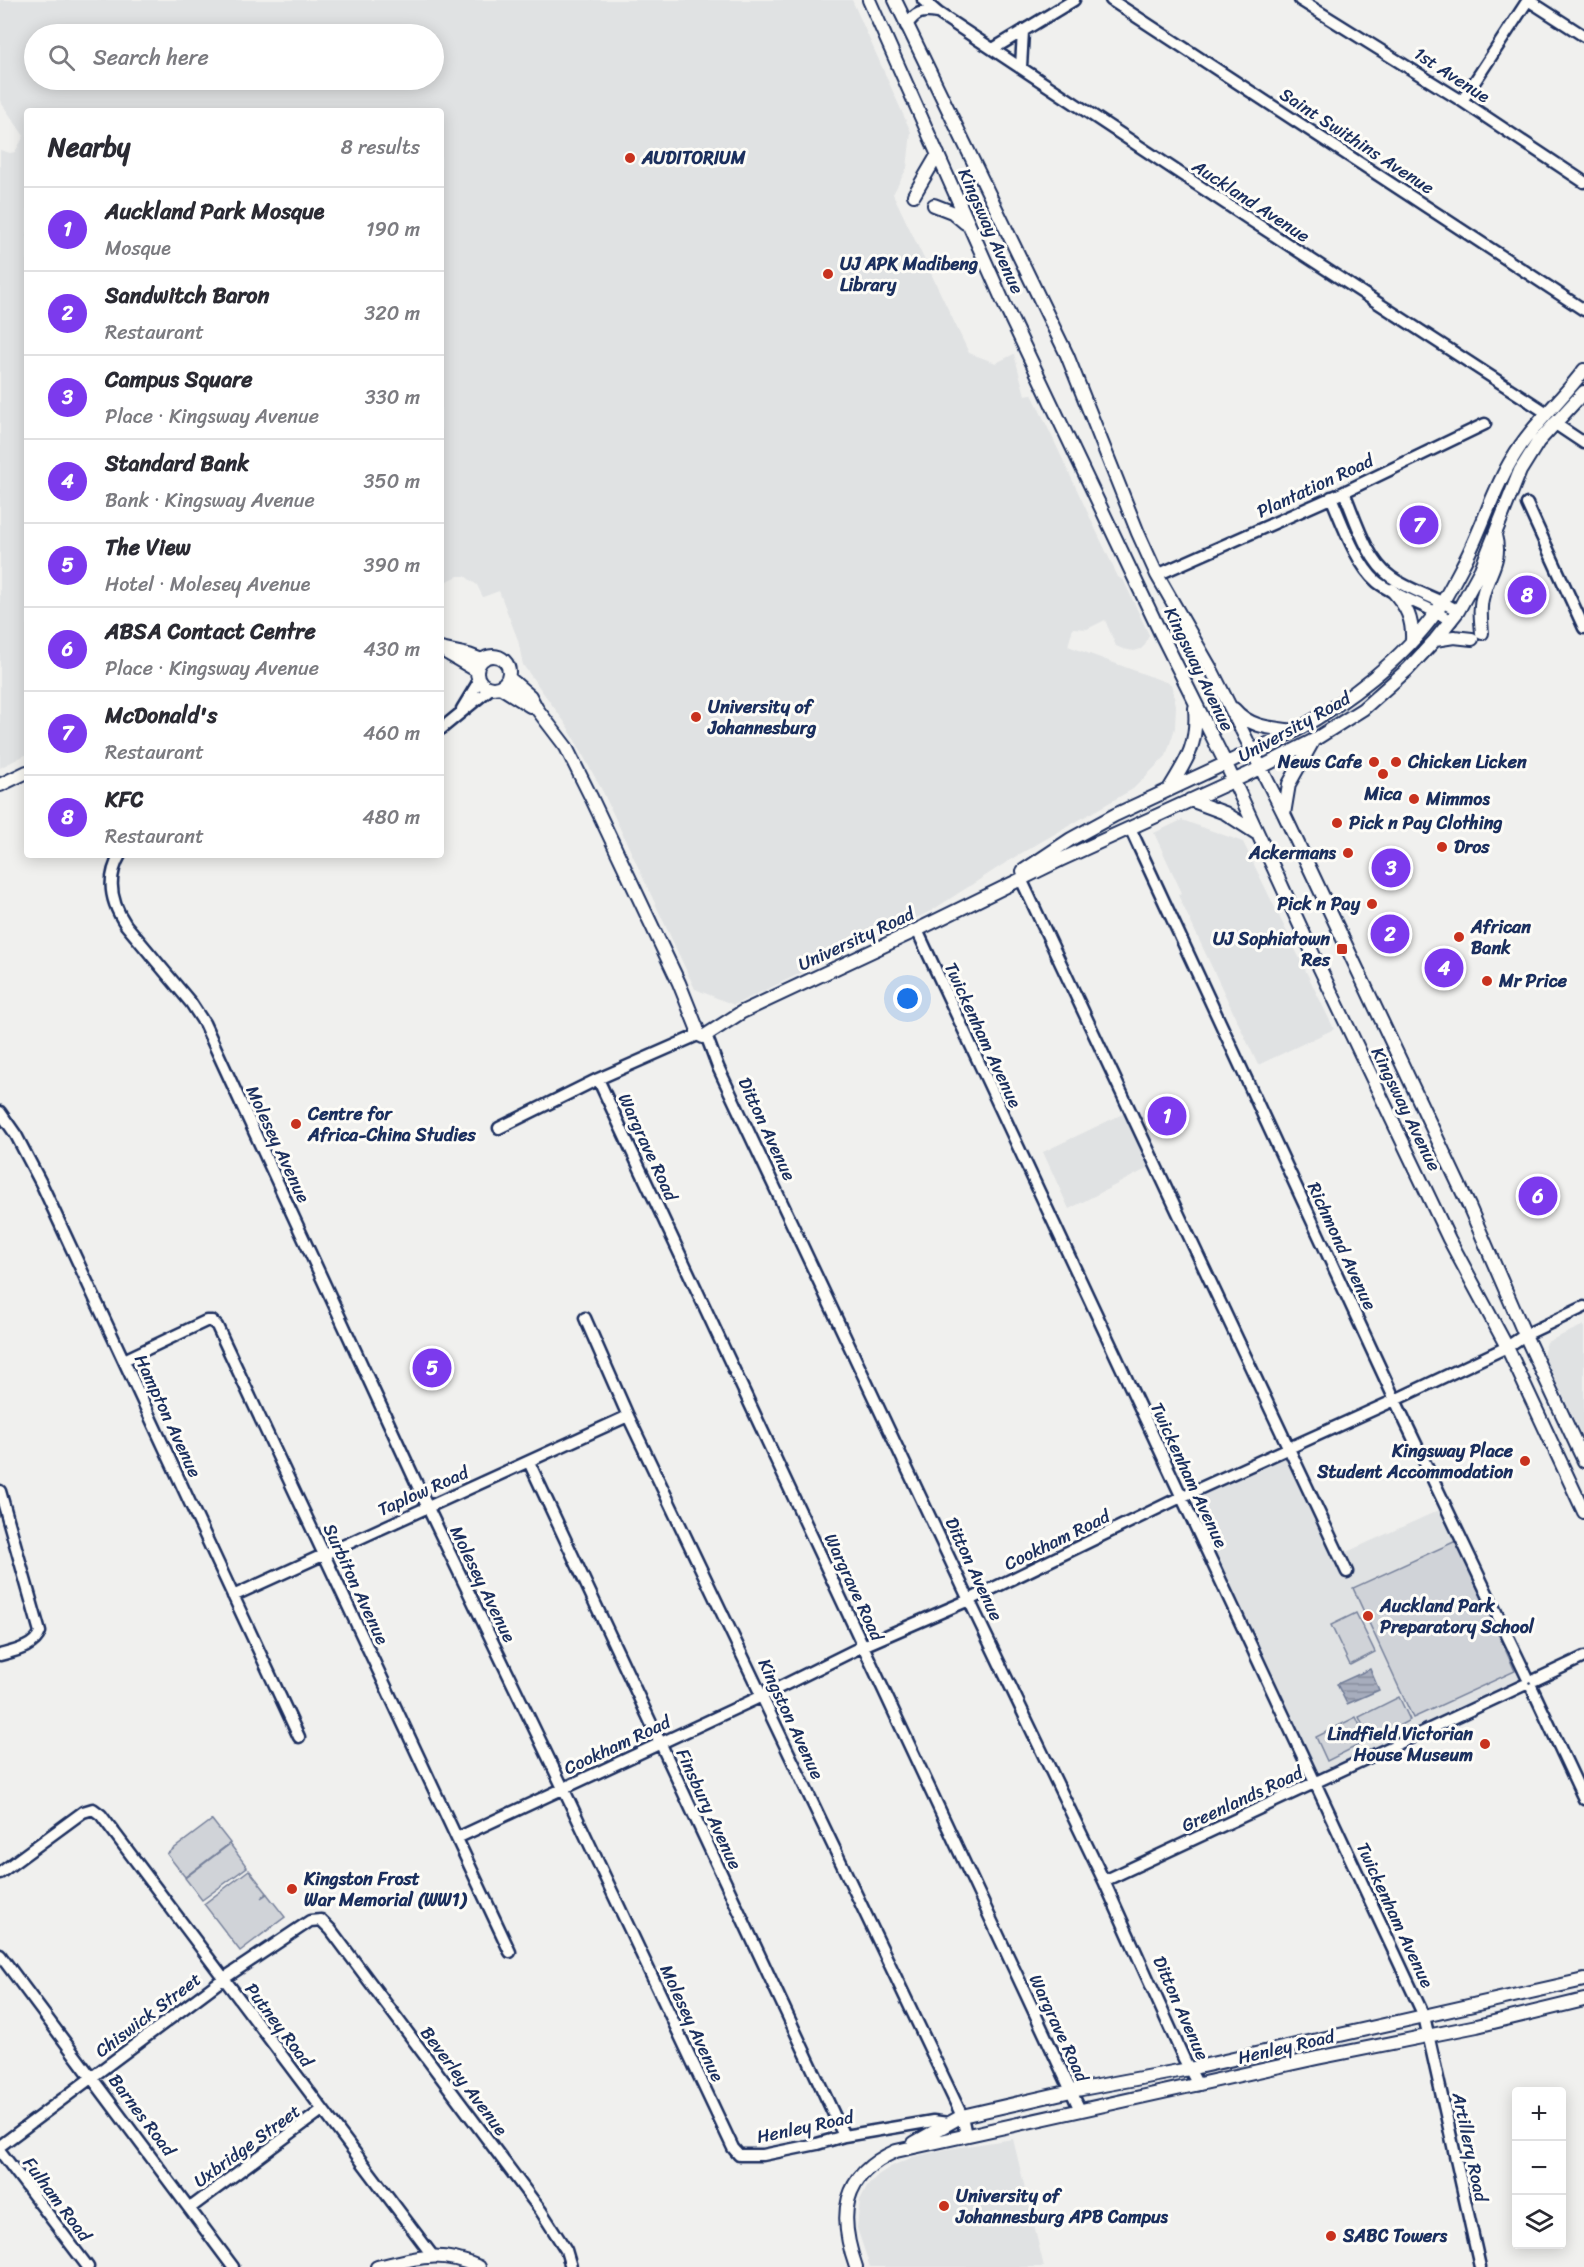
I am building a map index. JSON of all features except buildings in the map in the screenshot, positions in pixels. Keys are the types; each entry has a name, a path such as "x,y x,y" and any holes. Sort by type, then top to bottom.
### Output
{"main road":[{"name":"Kingsway Avenue","path":"869,0 1010,318 1226,764 1449,1239 1507,1347 1584,1512"},
{"name":"Kingsway Avenue","path":"895,0 1067,355 1157,575 1227,701 1284,814 1469,1206 1525,1335 1584,1461"},
{"path":"914,195 938,154"},
{"path":"934,205 952,212 969,226"},
{"name":"University Road","path":"984,896 1071,839 1115,815 1295,731 1333,708 1363,685 1412,641 1440,606 1467,556 1492,497 1512,458 1550,418 1584,370"},
{"name":"University Road","path":"702,1031 1261,767 1314,740 1370,704 1396,681 1435,640 1454,616 1472,589 1520,471 1550,418 1584,392"},
{"path":"1435,640 1477,636 1482,596 1498,553 1495,534"},
{"path":"1392,590 1411,618 1412,641"},
{"path":"444,650 461,652 479,670"},
{"name":"Ditton Avenue","path":"500,684 508,666 501,658 490,656 479,670 500,684 530,696 573,760 702,1031"},
{"path":"1227,701 1247,721 1263,727 1295,731"},
{"path":"1169,790 1193,748 1197,726 1195,702"},
{"path":"1284,814 1289,784 1314,740"},
{"path":"0,785 24,773"},
{"path":"1190,800 1225,813 1257,834"},
{"name":"Henley Road","path":"905,2148 962,2116 1071,2091 1189,2069 1584,1980"},
{"name":"Henley Road","path":"905,2148 1477,2026 1584,2000"},
{"path":"856,2267 846,2223 849,2195 858,2179 871,2165 905,2148"},
{"path":"376,2267 432,2255 458,2259 479,2267"}],"street":[{"name":"Auckland Avenue","path":"923,0 938,13 1550,418 1584,443"},
{"path":"993,49 1074,0"},
{"name":"Saint Swithins Avenue","path":"1111,0 1584,310"},
{"name":"1st Avenue","path":"1300,0 1462,101 1584,182"},
{"path":"1462,101 1528,0 1584,36"},
{"path":"906,26 917,12 938,13"},
{"path":"1021,67 1023,31"},
{"name":"Plantation Road","path":"1157,575 1344,492 1485,424"},
{"path":"1344,492 1374,560 1383,571 1454,616"},
{"path":"1331,497 1363,566 1376,581 1392,590 1440,606"},
{"path":"1527,504 1583,622"},
{"path":"459,715 479,670"},
{"path":"444,727 500,684"},
{"name":"Richmond Avenue","path":"1130,828 1395,1400 1584,1799"},
{"name":"Molesey Avenue","path":"118,858 114,865 111,884 112,897 117,911 191,1003 204,1023 427,1506 729,2141 739,2155"},
{"path":"1021,879 1347,1572"},
{"name":"Twickenham Avenue","path":"916,930 1316,1782 1424,2016 1429,2035"},
{"name":"University Road","path":"499,1128 702,1031"},
{"name":"Ditton Avenue","path":"702,1031 969,1600 1104,1881 1198,2085"},
{"name":"Wargrave Road","path":"598,1079 1080,2110"},
{"name":"Hampton Avenue","path":"0,1112 16,1135 42,1185 299,1737"},
{"name":"Cookham Road","path":"457,1838 762,1696 863,1646 969,1600 1182,1497 1395,1400 1507,1347 1525,1335 1584,1307"},
{"name":"Kingston Avenue","path":"585,1318 628,1416 962,2116 966,2135"},
{"name":"Surbiton Avenue","path":"124,1360 206,1321 215,1323 510,1952"},
{"name":"Taplow Road","path":"233,1596 628,1416"},
{"name":"Finsbury Avenue","path":"529,1462 844,2136"},
{"path":"0,1491 39,1625 39,1636 35,1641 0,1655"},
{"name":"Greenlands Road","path":"1104,1881 1584,1657"},
{"name":"Putney Road","path":"0,1873 83,1812 93,1809 101,1815 432,2255"},
{"name":"Chiswick Street","path":"0,2146 223,1979 303,1925 315,1919 321,1920"},
{"name":"Beverley Avenue","path":"321,1920 331,1930 541,2211 566,2250 571,2267"},
{"name":"Barnes Road","path":"0,1955 233,2267"},
{"name":"Artillery Road","path":"1429,2035 1480,2267"},
{"name":"Uxbridge Street","path":"190,2208 322,2110"},
{"name":"Henley Road","path":"739,2155 763,2155 844,2136 933,2121 948,2123"},
{"name":"Fulham Road","path":"0,2151 88,2267"}],"shaded area":[{"path":"0,0 852,0 911,132 907,168 893,194 969,353 996,363 1014,354 1025,395 1032,394 1118,577 1124,581 1149,635 1141,649 1134,651 1123,649 1116,646 1105,620 1087,629 1073,628 1068,646 1171,684 1176,705 1175,728 1166,756 1133,789 1013,858 931,911 734,1005 695,989 603,792 566,724 523,665 518,640 499,591 483,597 477,585 465,576 458,576 444,583 444,108 24,108 24,136 0,101"},
{"path":"24,136 24,756 0,768 0,150 15,152"},
{"path":"1182,820 1243,842 1334,1029 1258,1065 1178,895 1182,893 1154,833"},
{"path":"1131,1110 1156,1164 1069,1209 1043,1152"},
{"path":"1584,1325 1584,1440 1543,1354 1547,1342"},
{"name":"Auckland Park Preparatory School","path":"1290,1448 1340,1555 1446,1507 1528,1677 1524,1685 1316,1782 1181,1497"},
{"path":"1456,1541 1515,1671 1413,1718 1353,1588"},
{"path":"1356,1613 1375,1652 1350,1665 1331,1625"},
{"path":"1399,1697 1410,1720 1370,1741 1359,1717"},
{"path":"1356,1717 1367,1741 1327,1761 1316,1737"},
{"path":"212,1820 230,1843 185,1877 167,1854"},
{"path":"230,1844 247,1867 202,1900 185,1878"},
{"path":"249,1870 267,1893 261,1898 267,1894 285,1917 240,1951 204,1904"},
{"name":"University of Johannesburg APB Campus","path":"1013,2139 1044,2267 870,2267 857,2228 860,2200 867,2186 878,2175 913,2157 947,2149"}],"water":[{"path":"1370,1669 1379,1690 1347,1704 1337,1684"}],"place":[{"name":"AUDITORIUM","path":"630,158"},
{"name":"UJ APK Madibeng Library","path":"828,274"},
{"name":"McDonald's","path":"1419,525"},
{"name":"KFC","path":"1527,595"},
{"name":"University of Johannesburg","path":"696,717"},
{"name":"News Cafe","path":"1374,762"},
{"name":"Chicken Licken","path":"1396,762"},
{"name":"Mica","path":"1383,774"},
{"name":"Mimmos","path":"1414,799"},
{"name":"Pick n Pay Clothing","path":"1337,823"},
{"name":"Dros","path":"1442,847"},
{"name":"Ackermans","path":"1348,853"},
{"name":"Campus Square","path":"1391,868"},
{"name":"Pick n Pay","path":"1372,904"},
{"name":"Sandwitch Baron","path":"1390,934"},
{"name":"African Bank","path":"1459,937"},
{"name":"UJ Sophiatown Res","path":"1342,949"},
{"name":"Standard Bank","path":"1444,968"},
{"name":"Mr Price","path":"1487,981"},
{"name":"Auckland Park Mosque","path":"1167,1116"},
{"name":"Centre for Africa-China Studies","path":"296,1124"},
{"name":"ABSA Contact Centre","path":"1538,1196"},
{"name":"The View","path":"432,1368"},
{"name":"Kingsway Place Student Accommodation","path":"1525,1461"},
{"name":"Auckland Park Preparatory School","path":"1368,1616"},
{"name":"Lindfield Victorian House Museum","path":"1485,1744"},
{"name":"Kingston Frost War Memorial (WW1)","path":"292,1889"},
{"name":"University of Johannesburg APB Campus","path":"944,2206"},
{"name":"SABC Towers","path":"1331,2236"}]}
